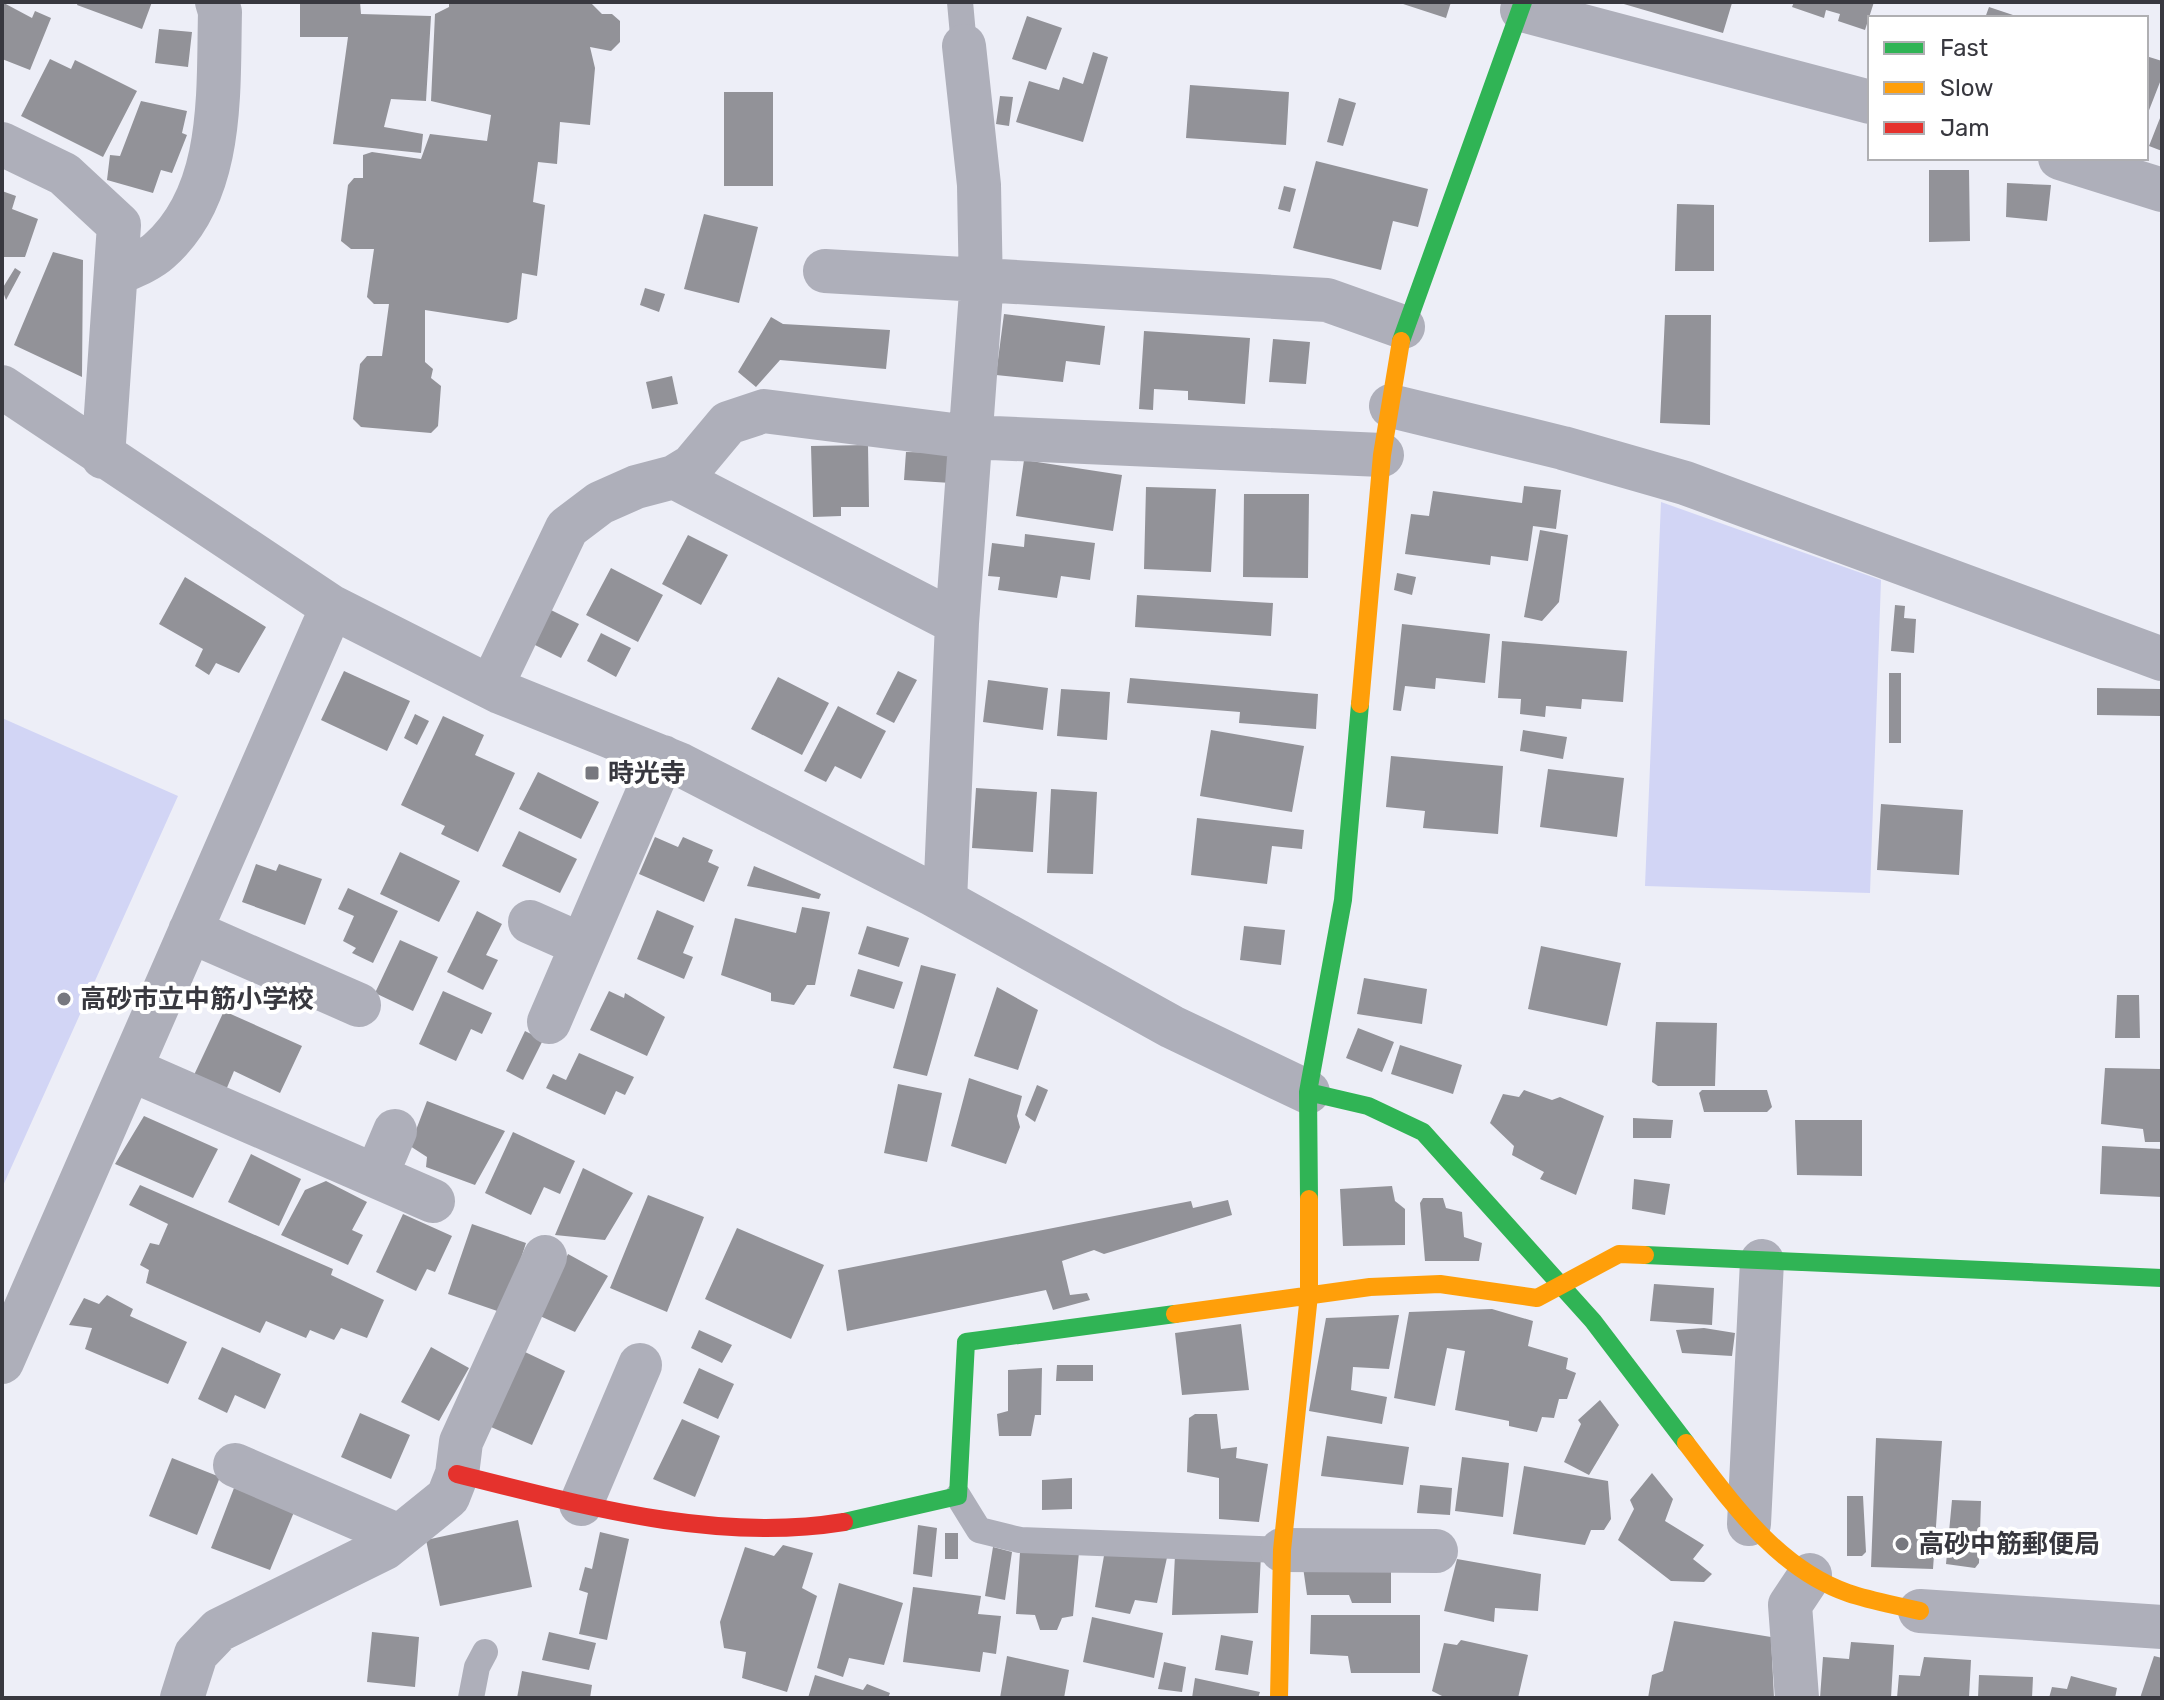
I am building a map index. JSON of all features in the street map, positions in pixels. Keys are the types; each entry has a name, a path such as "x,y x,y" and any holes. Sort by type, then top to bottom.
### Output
{"street":[{"path":"116,274 159,252 195,208 210,155 218,107 220,12 217,2"},
{"path":"1279,1698 1282,1550 1309,1295 1308,1092 1343,900 1382,455 1403,327 1522,6 1868,101"},
{"path":"945,901 957,623 981,282 979,185 964,46"},
{"path":"2,144 64,174 119,225 103,457"},
{"path":"2066,160 2162,190"},
{"path":"825,271 1327,300 1403,327"},
{"path":"2,387 332,607 491,687 663,757 945,901 1172,1027 1308,1092 1369,1104 1400,1116 1423,1132 1593,1321 1749,1524 1810,1575 1847,1593 1920,1611 2162,1627"},
{"path":"1391,406 1563,448 1685,483 2162,659"},
{"path":"491,687 567,528 600,503 674,477 692,466 728,423 764,411 969,437 1382,455"},
{"path":"674,477 957,623"},
{"path":"2,1362 332,607"},
{"path":"549,1022 663,757"},
{"path":"530,922 582,945"},
{"path":"190,931 359,1005"},
{"path":"130,1069 433,1201"},
{"path":"376,1176 395,1131"},
{"path":"457,1474 613,1512 766,1528 878,1517 958,1496 966,1342 1370,1287 1440,1284 1537,1298 1619,1254 2162,1278"},
{"path":"182,1698 196,1654 219,1630 385,1548 448,1497 457,1474 461,1442 545,1257"},
{"path":"1749,1524 1762,1261"},
{"path":"581,1504 640,1365"},
{"path":"235,1465 399,1536"},
{"path":"1282,1550 1436,1551"},
{"path":"1797,1698 1790,1605 1810,1575"}],"lane":[{"path":"960,2 964,46"},
{"path":"958,1496 979,1530 1020,1540 1282,1550"},
{"path":"471,1698 477,1667 485,1652"}],"shaded area":[{"path":"1661,502 1881,580 1870,893 1645,886"},
{"path":"2,718 178,796 2,1188"}],"building":[{"path":"2,2 32,18 35,11 51,18 30,70 2,59"},
{"path":"78,2 152,2 142,29 77,5"},
{"path":"300,2 360,2 361,14 431,16 426,101 391,99 384,127 423,134 421,153 333,144 348,37 300,37"},
{"path":"449,2 590,2 602,14 612,14 620,21 620,42 611,51 590,47 595,68 590,125 560,122 557,164 538,162 533,202 545,205 537,276 522,273 517,319 508,323 425,310 425,362 433,369 431,378 441,386 438,426 431,433 361,427 353,419 360,364 367,356 382,356 389,304 374,304 367,297 374,249 351,249 341,241 348,185 354,178 363,178 363,155 372,152 421,159 430,134 487,141 491,115 431,101 435,14 449,7"},
{"path":"1397,2 1451,2 1446,18"},
{"path":"1617,2 1730,2 1732,3 1723,33"},
{"path":"1794,2 1874,2 1865,30 1838,21 1840,14 1826,10 1824,18 1792,7"},
{"path":"1989,7 2016,16 1986,16"},
{"path":"1027,16 1062,28 1046,70 1012,59"},
{"path":"159,29 192,32 188,67 155,63"},
{"path":"1093,52 1108,57 1083,142 1016,122 1029,81 1059,90 1063,77 1083,84"},
{"path":"2148,57 2162,61 2162,77 2148,113"},
{"path":"50,59 71,69 75,60 137,91 103,157 21,116"},
{"path":"1190,85 1289,92 1286,145 1186,138"},
{"path":"724,92 773,92 773,186 724,186"},
{"path":"1000,96 1013,97 1009,126 996,124"},
{"path":"1339,98 1356,103 1343,146 1327,142"},
{"path":"141,101 187,111 182,133 187,135 172,173 161,170 153,193 107,180 110,155 120,156"},
{"path":"2162,113 2162,151 2149,146"},
{"path":"1316,161 1428,189 1418,227 1393,221 1381,270 1293,248"},
{"path":"1929,170 1969,170 1970,241 1929,242"},
{"path":"2007,183 2051,185 2047,221 2006,217"},
{"path":"1284,186 1296,189 1290,212 1278,209"},
{"path":"2,191 16,196 12,209 38,219 25,257 2,257"},
{"path":"1677,204 1714,205 1714,271 1675,271"},
{"path":"704,214 758,227 739,303 684,289"},
{"path":"53,252 83,260 82,377 14,345"},
{"path":"15,268 21,272 6,300 2,289"},
{"path":"645,288 665,294 659,312 640,305"},
{"path":"1004,314 1105,326 1100,365 1066,361 1063,382 996,375"},
{"path":"1665,315 1711,315 1710,425 1660,423"},
{"path":"771,317 783,324 890,330 886,369 780,360 756,387 738,372"},
{"path":"1144,331 1250,338 1245,404 1188,400 1188,391 1154,389 1153,410 1139,409"},
{"path":"1273,339 1310,342 1306,384 1269,382"},
{"path":"672,376 678,404 652,409 646,382"},
{"path":"868,445 869,507 841,507 841,516 813,517 811,446"},
{"path":"906,452 953,453 951,483 904,480"},
{"path":"1024,460 1122,475 1113,531 1016,516"},
{"path":"1524,486 1561,490 1556,529 1533,526 1528,561 1491,556 1490,565 1405,554 1411,514 1429,516 1433,491 1522,503"},
{"path":"1146,487 1216,489 1211,572 1144,569"},
{"path":"1244,494 1309,494 1308,578 1243,577"},
{"path":"1540,530 1568,535 1559,602 1542,621 1524,617"},
{"path":"1025,534 1095,543 1090,580 1061,576 1057,598 998,590 1000,577 988,576 992,543 1024,547"},
{"path":"688,535 728,555 701,605 662,584"},
{"path":"611,568 663,595 638,642 586,615"},
{"path":"1397,573 1416,577 1412,595 1394,590"},
{"path":"185,577 266,627 239,673 216,663 209,675 195,666 203,649 159,624"},
{"path":"1137,595 1273,603 1271,636 1135,627"},
{"path":"1895,605 1905,606 1904,618 1916,619 1914,653 1891,651"},
{"path":"549,609 579,624 561,658 531,643"},
{"path":"1402,624 1490,634 1485,683 1436,678 1435,689 1405,686 1401,711 1393,710"},
{"path":"601,633 631,648 616,677 587,661"},
{"path":"1502,641 1627,651 1623,702 1582,699 1581,709 1546,706 1545,717 1520,714 1521,699 1498,698"},
{"path":"344,671 410,701 387,751 321,720"},
{"path":"898,671 917,680 894,723 876,714"},
{"path":"1889,673 1901,673 1901,743 1889,743"},
{"path":"778,677 829,703 802,755 751,729"},
{"path":"1130,678 1318,694 1316,729 1239,723 1240,712 1127,703"},
{"path":"988,680 1048,688 1043,730 983,722"},
{"path":"2097,688 2160,689 2160,716 2097,715"},
{"path":"1061,689 1110,692 1107,740 1057,736"},
{"path":"838,706 886,731 861,779 835,766 826,782 804,771"},
{"path":"415,714 429,721 417,745 404,738"},
{"path":"443,716 484,735 475,755 515,773 478,852 441,834 445,826 401,805"},
{"path":"1211,730 1304,746 1292,812 1200,796"},
{"path":"1523,730 1567,737 1563,759 1520,751"},
{"path":"1391,756 1503,766 1498,834 1423,828 1425,811 1386,807"},
{"path":"1548,769 1624,778 1617,837 1540,827"},
{"path":"538,772 599,802 581,839 519,809"},
{"path":"976,788 1037,792 1033,852 972,848"},
{"path":"1051,789 1097,792 1093,874 1047,873"},
{"path":"1881,804 1963,810 1959,875 1877,870"},
{"path":"1197,818 1304,830 1302,849 1272,846 1267,884 1191,875"},
{"path":"519,831 577,859 560,893 502,866"},
{"path":"655,837 678,847 683,837 713,850 708,862 719,867 704,902 639,874"},
{"path":"400,852 460,881 439,922 380,894"},
{"path":"256,864 276,871 279,864 322,879 305,925 242,902"},
{"path":"754,866 821,894 819,899 747,886"},
{"path":"348,888 398,911 373,963 352,953 356,948 343,941 354,916 338,909"},
{"path":"802,907 830,912 815,985 807,985 794,1005 771,1001 771,993 721,975 735,918 796,933"},
{"path":"657,910 694,926 683,953 693,957 684,979 637,959"},
{"path":"477,911 502,924 486,955 498,960 483,990 447,972"},
{"path":"867,926 909,938 899,967 858,954"},
{"path":"1244,926 1285,930 1281,965 1240,960"},
{"path":"400,940 438,957 413,1011 375,993"},
{"path":"1541,946 1621,963 1607,1026 1528,1009"},
{"path":"921,965 956,974 927,1076 893,1068"},
{"path":"858,969 903,982 894,1009 850,996"},
{"path":"1364,978 1427,989 1422,1024 1357,1014"},
{"path":"997,987 1038,1010 1018,1070 974,1056"},
{"path":"443,991 492,1013 482,1034 471,1029 456,1061 419,1044"},
{"path":"609,991 624,998 625,993 665,1017 647,1056 590,1030"},
{"path":"2117,995 2139,995 2140,1038 2115,1038"},
{"path":"224,1011 302,1046 280,1093 234,1071 226,1090 194,1075"},
{"path":"1656,1022 1717,1023 1715,1086 1658,1086 1652,1082"},
{"path":"1358,1028 1394,1042 1382,1072 1346,1058"},
{"path":"525,1031 543,1040 523,1080 506,1071"},
{"path":"1400,1045 1462,1065 1453,1094 1391,1074"},
{"path":"579,1053 634,1077 625,1095 616,1091 605,1115 546,1088 553,1074 566,1080"},
{"path":"2105,1068 2162,1069 2162,1142 2145,1142 2143,1129 2101,1124"},
{"path":"969,1078 1022,1096 1017,1116 1020,1127 1006,1164 951,1146"},
{"path":"898,1084 942,1093 927,1162 884,1153"},
{"path":"1037,1085 1048,1090 1035,1122 1025,1115"},
{"path":"1524,1090 1552,1100 1560,1097 1604,1116 1576,1195 1540,1179 1544,1172 1512,1155 1514,1146 1490,1123 1503,1094 1519,1097"},
{"path":"1702,1090 1767,1090 1772,1107 1767,1112 1704,1112 1699,1093"},
{"path":"427,1101 505,1131 475,1185 426,1167 427,1157 410,1146"},
{"path":"144,1116 218,1149 193,1198 115,1164"},
{"path":"1633,1118 1673,1120 1671,1138 1633,1138"},
{"path":"1795,1120 1862,1120 1862,1176 1797,1175"},
{"path":"513,1132 575,1161 560,1194 544,1187 531,1215 485,1193"},
{"path":"2102,1146 2162,1149 2162,1197 2100,1194"},
{"path":"251,1154 301,1179 279,1226 228,1202"},
{"path":"583,1168 633,1193 605,1240 555,1235"},
{"path":"1634,1179 1670,1184 1665,1215 1632,1209"},
{"path":"326,1181 367,1202 352,1230 363,1235 348,1265 281,1235 305,1190"},
{"path":"140,1185 333,1269 331,1275 384,1300 367,1338 341,1328 334,1340 310,1330 306,1338 266,1321 260,1333 146,1283 149,1270 140,1265 150,1243 159,1245 168,1224 129,1205"},
{"path":"1392,1186 1395,1201 1405,1209 1405,1245 1343,1246 1340,1189"},
{"path":"648,1195 704,1217 667,1312 610,1288"},
{"path":"1423,1198 1443,1198 1446,1208 1462,1212 1464,1237 1482,1243 1479,1261 1425,1261 1420,1203"},
{"path":"1228,1200 1232,1215 1104,1254 1094,1250 1062,1261 1070,1295 1087,1293 1090,1300 1053,1310 1046,1290 847,1331 838,1270 1191,1201 1193,1208"},
{"path":"403,1214 452,1236 435,1272 427,1269 416,1291 376,1272"},
{"path":"472,1224 526,1243 503,1313 448,1294"},
{"path":"737,1228 824,1265 791,1339 705,1299"},
{"path":"568,1254 608,1276 575,1332 540,1316"},
{"path":"1654,1284 1714,1288 1712,1325 1650,1321"},
{"path":"107,1295 133,1309 130,1316 187,1342 168,1384 85,1349 92,1328 69,1325 84,1298 99,1304"},
{"path":"1492,1309 1533,1321 1528,1346 1568,1358 1566,1369 1576,1373 1567,1399 1559,1399 1554,1418 1542,1417 1537,1432 1509,1426 1509,1421 1455,1410 1465,1351 1447,1348 1435,1406 1394,1398 1409,1312"},
{"path":"1399,1315 1389,1369 1353,1367 1351,1390 1387,1397 1382,1424 1309,1411 1326,1318"},
{"path":"1241,1324 1249,1390 1182,1395 1175,1333"},
{"path":"1704,1328 1735,1333 1732,1356 1682,1353 1676,1330"},
{"path":"699,1330 732,1345 722,1363 691,1348"},
{"path":"222,1347 281,1374 265,1409 235,1395 227,1413 198,1399"},
{"path":"431,1347 469,1368 439,1421 401,1402"},
{"path":"525,1352 565,1371 532,1445 491,1427"},
{"path":"1057,1365 1093,1365 1093,1381 1056,1381"},
{"path":"699,1368 734,1384 718,1419 683,1403"},
{"path":"1042,1368 1041,1415 1035,1415 1031,1436 999,1436 997,1414 1008,1411 1008,1370"},
{"path":"1600,1400 1619,1425 1589,1475 1564,1462 1581,1424 1578,1420"},
{"path":"360,1413 410,1435 391,1479 341,1457"},
{"path":"1195,1414 1217,1414 1221,1449 1237,1447 1236,1458 1268,1464 1259,1522 1219,1519 1219,1478 1187,1472 1189,1418"},
{"path":"682,1419 720,1436 695,1497 653,1479"},
{"path":"1327,1436 1409,1447 1403,1485 1321,1476"},
{"path":"1876,1438 1942,1441 1933,1569 1871,1567"},
{"path":"1462,1457 1509,1463 1503,1517 1455,1511"},
{"path":"172,1458 220,1477 197,1535 149,1516"},
{"path":"1524,1466 1608,1481 1611,1519 1604,1530 1591,1530 1585,1545 1513,1534"},
{"path":"1652,1473 1673,1499 1665,1521 1704,1545 1693,1559 1712,1574 1704,1582 1671,1581 1618,1540 1634,1509 1630,1500"},
{"path":"1072,1478 1072,1509 1042,1510 1042,1480"},
{"path":"1420,1485 1452,1488 1450,1515 1417,1513"},
{"path":"234,1488 294,1512 270,1570 211,1548"},
{"path":"1847,1496 1863,1496 1866,1552 1862,1556 1847,1556"},
{"path":"1952,1500 1981,1501 1979,1563 1975,1568 1946,1564"},
{"path":"518,1520 532,1587 440,1606 426,1540"},
{"path":"918,1525 937,1528 932,1577 913,1574"},
{"path":"600,1532 629,1539 607,1640 579,1634 588,1593 579,1590 585,1567 592,1569"},
{"path":"945,1533 958,1533 958,1559 945,1559"},
{"path":"783,1545 813,1553 802,1588 817,1596 787,1692 742,1678 746,1652 724,1648 720,1622 745,1547 774,1556"},
{"path":"993,1547 1012,1552 1005,1600 985,1596"},
{"path":"1105,1550 1168,1553 1157,1603 1135,1600 1130,1614 1095,1607"},
{"path":"1020,1552 1079,1552 1073,1616 1062,1618 1057,1630 1040,1630 1035,1615 1016,1614"},
{"path":"1175,1555 1261,1555 1258,1613 1172,1615"},
{"path":"1457,1559 1541,1574 1538,1611 1495,1608 1494,1622 1444,1611"},
{"path":"1303,1567 1391,1567 1391,1603 1352,1603 1349,1595 1307,1595"},
{"path":"839,1583 903,1603 884,1665 849,1658 843,1677 817,1668"},
{"path":"913,1587 981,1596 978,1614 1001,1616 996,1654 983,1652 980,1672 903,1662"},
{"path":"1311,1615 1420,1615 1420,1673 1351,1673 1348,1656 1310,1654"},
{"path":"1092,1617 1163,1633 1154,1678 1083,1662"},
{"path":"1674,1621 1771,1637 1774,1698 1648,1698 1652,1675 1663,1671"},
{"path":"372,1632 419,1637 415,1687 367,1682"},
{"path":"549,1632 596,1643 589,1670 542,1660"},
{"path":"1221,1635 1253,1641 1248,1675 1215,1670"},
{"path":"1461,1640 1528,1655 1518,1698 1446,1698 1432,1691 1444,1643 1457,1645"},
{"path":"1851,1642 1894,1645 1891,1698 1820,1698 1823,1657 1849,1659"},
{"path":"1007,1656 1069,1670 1064,1698 1000,1698"},
{"path":"2154,1656 2162,1658 2162,1698 2140,1698"},
{"path":"1924,1657 1971,1660 1969,1698 1897,1698 1899,1675 1920,1676"},
{"path":"1164,1662 1186,1667 1182,1692 1158,1689"},
{"path":"522,1671 592,1685 590,1698 517,1698"},
{"path":"815,1675 863,1690 867,1684 890,1693 888,1698 808,1698"},
{"path":"1979,1675 2033,1677 2032,1698 1978,1698"},
{"path":"2071,1676 2117,1688 2115,1698 2049,1698 2052,1687 2067,1689"},
{"path":"1195,1678 1260,1692 1258,1698 1192,1698"}],"traffic: fast":[{"path":"1401,341 1523,2"},
{"path":"1309,1199 1308,1092 1343,900 1360,704"},
{"path":"1308,1092 1368,1106 1423,1132 1593,1321 1686,1443"},
{"path":"1645,1255 2162,1278"},
{"path":"844,1522 958,1496 966,1342 1175,1314"}],"traffic: slow":[{"path":"1360,704 1382,455 1401,341"},
{"path":"1279,1698 1282,1550 1309,1295 1309,1199"},
{"path":"1175,1314 1370,1287 1440,1284 1537,1298 1619,1254 1645,1255"},
{"path":"1686,1443 1756,1530 1798,1567 1848,1593 1920,1611"}],"traffic: jam":[{"path":"457,1474 552,1498 649,1518 697,1524 746,1528 844,1522"}],"place":[{"name":"時光寺","path":"592,773"},
{"name":"高砂市立中筋小学校","path":"64,999"},
{"name":"高砂中筋郵便局","path":"1902,1544"}]}
